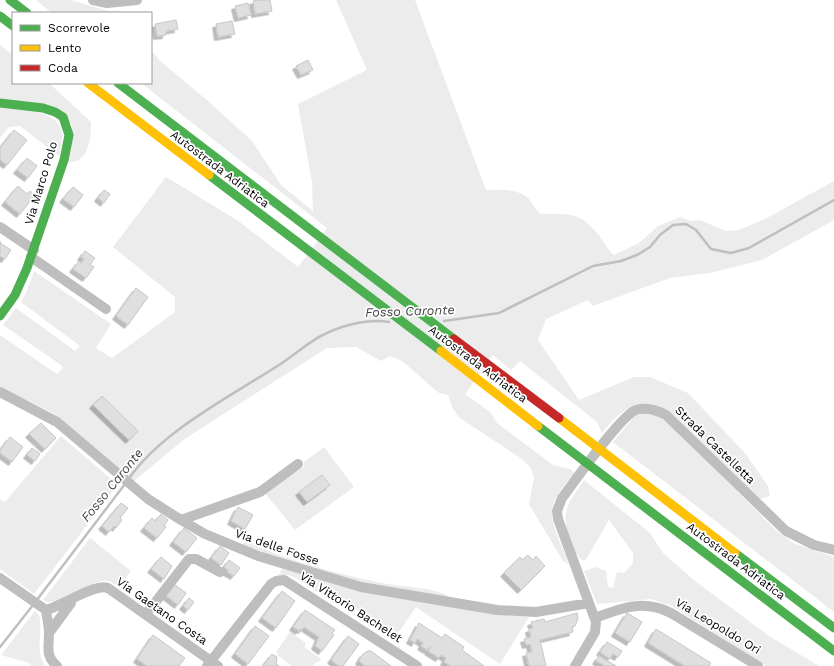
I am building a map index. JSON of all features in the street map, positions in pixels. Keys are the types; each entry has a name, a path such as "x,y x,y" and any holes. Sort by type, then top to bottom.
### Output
{"main road":[{"path":"12,25 0,15 10,0 26,12"},
{"name":"Autostrada Adriatica","path":"89,84 834,651"},
{"name":"Autostrada Adriatica","path":"119,84 834,628"},
{"name":"Via Marco Polo","path":"0,103 50,110 62,117 67,126 69,135 64,160 32,254 15,294 0,316"}],"street":[{"path":"93,0 107,3 137,0"},
{"name":"Via Marco Polo","path":"0,227 32,254"},
{"path":"32,254 106,309"},
{"name":"Via delle Fosse","path":"0,392 57,422 132,486 181,520 233,547 280,564 361,587 517,612 553,611 589,603"},
{"name":"Strada Castelletta","path":"595,618 558,519 557,511 562,498 621,422 630,413 641,409 653,410 666,415 786,531 814,545 834,550"},
{"path":"181,520 260,492 298,464"},
{"path":"146,614 189,559 196,559 220,572"},
{"path":"0,578 43,608 48,633 47,650 50,659 57,666"},
{"name":"Via Vittorio Bachelet","path":"212,664 271,584 276,581 284,580 417,666"},
{"name":"Via Gaetano Costa","path":"43,608 76,598 95,588 104,586 146,614 212,664"},
{"path":"48,633 76,598"},
{"name":"Via Leopoldo Ori","path":"595,618 629,606 645,605 658,607 671,613 758,666"},
{"path":"575,666 595,632 597,627 595,618"}],"shaded area":[{"path":"36,0 71,0 108,11 123,12 51,12"},
{"path":"336,0 415,0 486,190 514,191 529,199 541,214 568,214 581,219 594,229 614,255 639,243 658,226 680,217 691,221 700,220 726,231 739,230 765,219 834,181 834,220 762,260 710,273 670,278 593,306 588,300 546,319 538,340 579,400 634,377 650,377 688,393 745,453 768,486 770,496 760,499 673,415 651,406 633,406 618,416 602,433 597,422 520,361 511,370 493,355 465,394 490,412 497,423 553,465 570,469 574,473 556,497 552,511 552,519 555,529 566,555 568,564 563,561 529,504 534,478 531,468 522,459 460,418 453,409 448,395 439,393 402,361 390,356 381,361 356,347 327,348 186,438 134,481 53,413 0,387 0,335 57,374 63,368 61,365 3,325 16,308 75,351 80,346 21,302 34,271 111,324 96,348 112,358 175,312 175,297 113,247 166,177 237,220 298,267 327,228 142,84 152,84 152,51 160,61 208,101 252,141 281,185 313,211 312,182 298,104 367,70"},
{"path":"0,45 12,54 12,84 50,84 91,122 89,142 85,154 75,162 68,162 72,123 0,98"},
{"path":"0,106 37,112 54,120 60,126 62,134 59,156 20,126 9,127 0,138"},
{"path":"644,413 657,415 670,425 777,531 793,543 834,557 834,612 613,442 634,417"},
{"path":"61,436 118,485 34,594 0,569 0,499 5,502"},
{"path":"324,447 354,487 295,530 264,492 296,468 299,470 304,467 304,462","holes":["322,475 329,485 307,502 299,492"]},
{"path":"584,480 650,533 663,553 695,581 769,636 819,666 766,666 672,606 651,599 597,604 584,571 595,567 606,571 608,587 613,588 617,572 624,573 633,563 633,553 609,520 585,561 580,559 577,555 566,525 566,511"},
{"path":"90,538 131,571 119,587 108,581 100,581 57,601 50,602 43,600"},
{"path":"245,541 278,555 330,571 391,585 419,588 437,592 453,599 380,589 241,547"},
{"path":"282,569 496,615 529,617 500,664 416,607 396,636 341,599 337,605 296,578 289,575 278,576"},
{"path":"35,611 39,615 40,653 45,666 32,666 29,663 1,655"},
{"path":"290,632 306,643 304,647 321,659 318,663 316,662 313,666 292,666 277,655 278,653 276,652"}],"building":[{"path":"270,0 272,11 255,14 253,1"},
{"path":"248,3 251,15 238,18 235,6"},
{"path":"176,20 178,29 166,31 166,35 157,36 155,24"},
{"path":"232,21 235,34 218,37 216,24"},
{"path":"308,60 313,70 301,75 296,66"},
{"path":"14,130 27,140 7,165 0,160 0,148"},
{"path":"27,158 37,166 28,178 17,170"},
{"path":"18,186 27,194 30,191 35,195 20,214 5,202"},
{"path":"73,187 83,195 74,207 63,199"},
{"path":"104,190 110,194 104,203 98,198"},
{"path":"0,243 11,250 5,259 0,256"},
{"path":"85,251 95,258 90,265 94,267 86,278 73,269 79,261 81,263 84,259 81,257"},
{"path":"136,288 148,297 128,325 116,316"},
{"path":"102,396 138,431 129,440 93,405"},
{"path":"41,423 56,438 45,449 29,434"},
{"path":"10,437 23,447 12,462 0,453 0,450"},
{"path":"32,448 40,454 35,461 27,455"},
{"path":"322,475 330,485 307,502 299,492"},
{"path":"121,503 128,508 120,518 122,520 116,528 114,526 109,532 102,526"},
{"path":"238,507 253,515 245,529 231,521"},
{"path":"161,514 168,520 164,526 166,527 157,538 144,528 152,518 155,521"},
{"path":"184,528 197,538 186,552 173,542"},
{"path":"220,546 229,553 221,565 211,558"},
{"path":"528,555 533,560 536,556 545,566 521,590 504,573 520,557 522,560"},
{"path":"161,557 172,566 164,579 151,569"},
{"path":"229,560 240,568 234,576 227,572 228,570 224,567"},
{"path":"174,584 186,593 178,605 165,595"},
{"path":"282,591 295,601 276,628 262,618"},
{"path":"189,598 194,602 188,610 183,606"},
{"path":"305,610 335,630 332,633 334,635 322,651 315,646 319,637 304,627 299,631 293,627"},
{"path":"577,613 578,619 575,626 572,627 573,632 540,640 546,666 529,666 526,653 532,652 530,644 526,645 524,639 531,637 529,629 533,628 531,622 544,619 545,622"},
{"path":"627,613 642,622 630,642 615,633"},
{"path":"419,623 442,638 445,634 464,647 462,650 484,666 451,666 444,662 446,658 441,655 439,658 428,651 431,646 427,650 421,646 423,643 417,639 415,643 410,640"},
{"path":"255,626 269,636 248,664 235,654"},
{"path":"656,629 711,663 709,666 685,666 648,643"},
{"path":"153,635 185,658 179,666 147,666 137,659"},
{"path":"348,636 359,644 343,666 339,666 331,660"},
{"path":"607,642 622,651 618,657 613,654 610,659 600,652"},
{"path":"371,651 391,666 363,666 364,665 359,661 363,654"},
{"path":"272,654 277,657 276,664 279,666 263,666"},
{"path":"599,656 616,666 605,666 596,661"}],"waterway":[{"name":"Fosso Caronte","path":"444,321 499,313 593,266 621,261 637,255 650,247 660,235 673,225 686,224 696,230 711,249 731,253 749,248 834,200"},
{"name":"Fosso Caronte","path":"128,480 158,446 177,431 321,336 350,325 374,321 389,322"},
{"name":"Fosso Caronte","path":"36,601 125,484"},
{"name":"Fosso Caronte","path":"0,647 33,605"}],"traffic: fast":[{"path":"10,0 26,12"},
{"path":"0,16 12,25"},
{"path":"119,84 454,339"},
{"path":"0,103 43,108 55,112 63,117 69,135 64,160 27,268 15,295 0,316"},
{"path":"209,175 441,351"},
{"path":"538,426 834,651"},
{"path":"735,553 834,628"}],"traffic: slow":[{"path":"89,84 209,175"},
{"path":"441,351 538,426"},
{"path":"559,418 735,553"}],"traffic: jam":[{"path":"454,339 559,418"}]}
